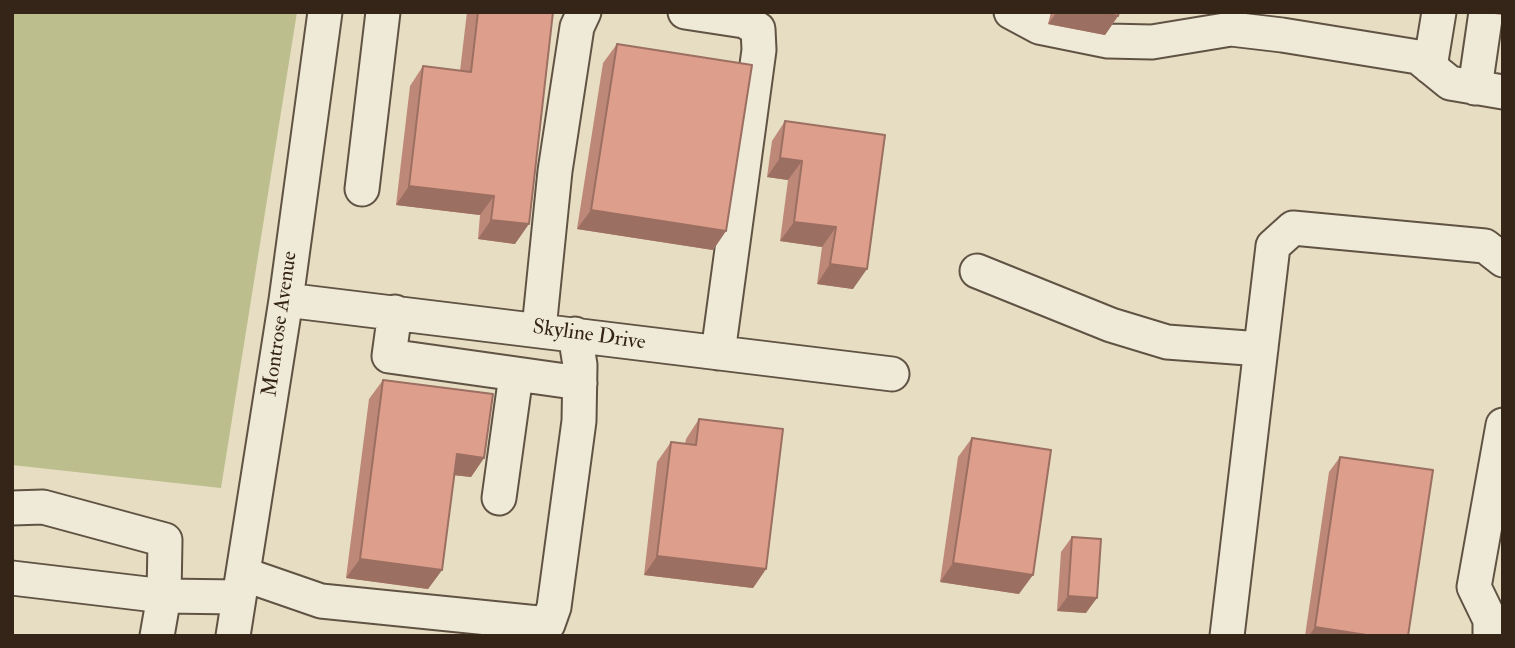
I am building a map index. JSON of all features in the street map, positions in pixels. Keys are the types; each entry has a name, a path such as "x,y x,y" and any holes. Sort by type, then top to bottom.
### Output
{"street":[{"name":"Montrose Avenue","path":"233,636 286,300 325,12"},
{"path":"362,189 383,12"},
{"path":"538,329 555,171 577,27 584,12"},
{"path":"685,12 744,21 758,29 759,50 719,353"},
{"path":"1430,67 1438,12"},
{"path":"1031,17 1108,41 1152,42 1186,24 1231,21 1418,57 1450,83 1489,90 1486,12"},
{"path":"1227,636 1273,246 1293,228 1485,246 1503,260"},
{"path":"977,271 1111,325 1167,342 1261,349"},
{"name":"Skyline Drive","path":"286,300 892,374"},
{"path":"395,312 389,356 580,383"},
{"path":"12,578 164,596 241,586 321,601 548,624 554,607 579,421 580,383 575,334"},
{"path":"499,498 516,375"},
{"path":"1490,636 1490,620 1474,587 1503,425"},
{"path":"12,508 43,507 165,540 164,596 157,636"}],"green space":[{"path":"12,12 297,12 221,488 12,465"}],"building":[{"path":"478,12 553,12 529,224 491,220 494,196 409,186 423,66 471,72"},
{"path":"1101,12 1119,12 1118,16"},
{"path":"617,44 752,65 726,231 591,210"},
{"path":"785,121 885,135 867,269 830,264 836,227 794,222 802,161 780,158"},
{"path":"383,380 493,394 484,458 457,454 442,570 360,559"},
{"path":"699,419 783,429 766,569 657,556 671,442 696,445"},
{"path":"972,438 1051,450 1033,575 953,563"},
{"path":"1340,457 1433,470 1408,636 1373,636 1315,627"},
{"path":"1072,537 1101,539 1097,598 1068,596"}]}
